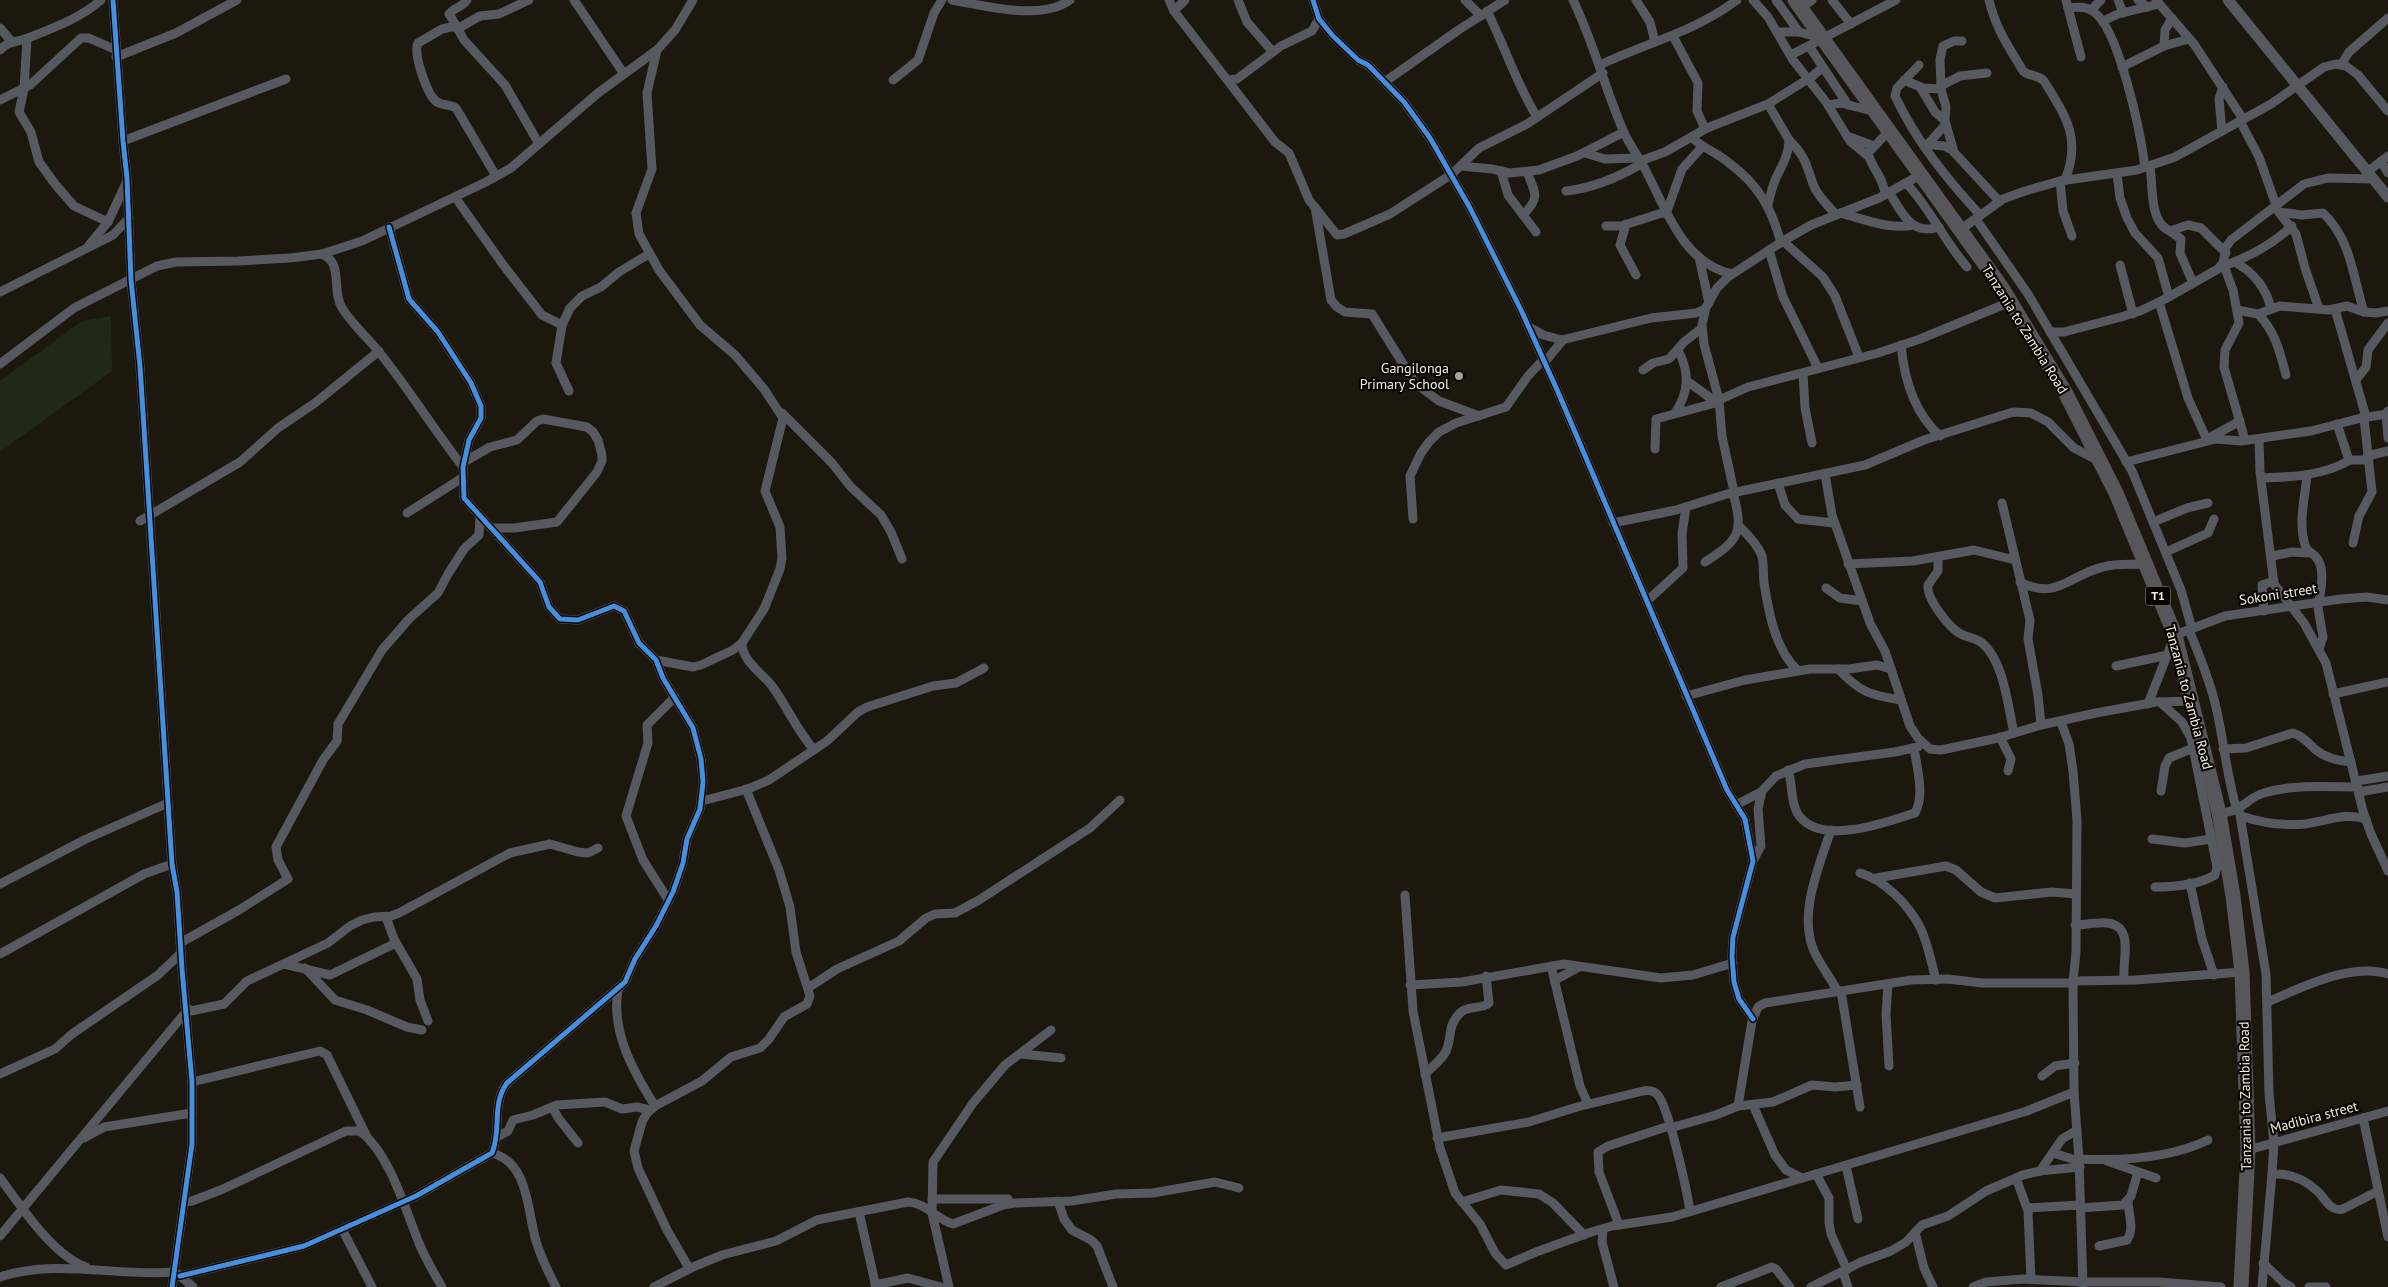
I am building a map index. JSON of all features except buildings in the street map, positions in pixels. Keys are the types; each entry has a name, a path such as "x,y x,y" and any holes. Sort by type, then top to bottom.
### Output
{"highway":[{"name":"Tanzania to Zambia Road","path":"1802,3 1815,42 1876,112 2010,302 2066,394 2102,463 2146,564 2185,632 2192,701 2219,813 2233,896 2242,972 2248,1150 2241,1287"}],"street":[{"path":"0,28 4,46 27,39 86,12 101,0"},
{"path":"113,0 123,141 128,181 131,280 140,366 172,864 177,892 192,1082 192,1144 176,1272 172,1287"},
{"path":"0,100 24,89 81,38 89,38 116,53 176,33 237,0"},
{"path":"467,0 449,14 456,28 478,56 505,85 540,144"},
{"path":"496,176 456,108 441,104 434,98 419,66 418,43 442,29 456,28 480,16 499,14 529,0"},
{"path":"574,0 624,74"},
{"path":"0,364 74,308 157,266 176,262 238,261 322,254 362,241 496,176 511,168 598,93 657,50 675,30 693,0"},
{"path":"893,80 918,60 934,13 942,0"},
{"path":"952,0 1033,12 1061,7 1070,0"},
{"path":"1169,0 1174,10 1274,142 1289,153 1309,200 1334,233 1344,234 1390,214 1452,174 1479,148 1536,117 1602,69 1719,13 1737,0"},
{"path":"1174,10 1185,0"},
{"path":"1238,0 1247,22 1273,52"},
{"path":"1313,0 1319,19 1332,36 1358,60 1368,65 1404,102 1430,138 1452,174 1544,361 1727,790 1745,819 1753,861"},
{"path":"1465,0 1484,14 1508,55 1516,80 1536,117"},
{"path":"1386,82 1505,0"},
{"path":"1636,0 1650,22 1655,42"},
{"path":"1753,0 1768,16 1791,55 1828,105 1847,136 1869,157 1882,178 1887,193 1904,216 1923,230 1939,227"},
{"path":"1776,0 1800,32 1815,42 1824,67 1848,105"},
{"path":"1832,0 1851,24"},
{"path":"1791,55 1896,0"},
{"path":"1989,0 1997,28 2005,44 2023,71 2027,74 2038,75 2044,80 2069,124 2072,159 2063,180 2063,211 2072,236"},
{"path":"2092,10 2101,0"},
{"path":"2118,0 2123,13"},
{"path":"2138,0 2147,7"},
{"path":"2228,0 2388,197"},
{"path":"1575,1 1624,132 1666,213 1684,241 1699,257 1716,271 1732,274"},
{"path":"2103,21 2157,2 2189,39 2223,87 2242,120 2259,156 2276,208 2296,234 2319,310"},
{"path":"2082,57 2067,4 2092,10 2103,21 2122,67 2148,167 2155,212 2161,226 2181,239 2180,253 2193,283"},
{"path":"2164,46 2165,30 2172,18"},
{"path":"2341,65 2349,52 2388,18"},
{"path":"1228,80 1237,79 1273,52 1312,30 1319,19"},
{"path":"1777,32 1800,32"},
{"path":"1673,36 1698,83 1697,111 1705,129"},
{"path":"27,39 24,89 19,112 31,132 42,168 74,206 108,222"},
{"path":"2122,67 2164,46 2189,39"},
{"path":"1954,152 1946,123 1946,107 1941,88 1941,51 1947,43 1962,40"},
{"path":"657,50 647,93 652,170 636,213 639,234 649,254 700,325 735,355 782,414 832,464 850,486 881,514 902,559"},
{"path":"1960,230 1999,201 2025,191 2063,180 2117,174 2175,158 2297,87 2310,74 2324,67 2336,64 2341,65 2358,75 2388,111"},
{"path":"1919,65 1897,88 1895,96 1950,183 1978,217 2028,294 2126,462 2181,590 2185,632 2206,670 2216,704 2230,786 2239,812 2261,941 2267,1002 2269,1094 2274,1143 2262,1287"},
{"path":"1566,191 1579,190 1602,183 1640,161 1665,152 1705,129 1768,104 1808,80 1824,67"},
{"path":"1904,80 1920,87 1941,88 1960,76 1987,73"},
{"path":"123,141 286,79"},
{"path":"1920,87 1935,112 1946,123"},
{"path":"2222,131 2219,99 2223,87"},
{"path":"1828,105 1841,103 1876,112"},
{"path":"1768,104 1789,140 1809,166 1813,184 1818,194 1838,214 1879,225 1904,227 1914,225"},
{"path":"1926,144 1946,123"},
{"path":"1869,157 1868,153 1889,131"},
{"path":"1461,166 1510,173 1539,170 1585,153 1624,132"},
{"path":"1847,136 1874,146"},
{"path":"1691,137 1702,147 1729,162 1752,184 1768,205 1782,242 1823,277 1831,290 1859,357"},
{"path":"1768,205 1774,182 1786,160 1789,140"},
{"path":"1926,144 1944,146 1954,152 1999,201"},
{"path":"1666,213 1682,169 1702,147"},
{"path":"1585,153 1605,159 1640,161"},
{"path":"2050,332 2064,332 2133,314 2169,297 2218,268 2224,260 2231,240 2276,208 2293,191 2316,180 2370,176 2384,158"},
{"path":"2384,158 2388,173"},
{"path":"1501,171 1508,195 1536,232"},
{"path":"1523,216 1534,204 1535,199 1526,172"},
{"path":"2117,174 2120,198 2127,218 2135,233 2158,258 2169,297"},
{"path":"1705,562 1733,541 1738,525 1734,492 1722,436 1718,401 1702,328 1708,305 1717,288 1732,274 1811,225 1887,193 1920,175"},
{"path":"87,247 108,222 128,181"},
{"path":"1906,183 1918,196 1951,247 1967,267"},
{"path":"455,197 504,266 542,315 562,325"},
{"path":"1315,206 1327,284 1332,300 1337,307 1345,312 1367,312 1372,314 1415,383 1439,401 1479,416"},
{"path":"2276,208 2305,215 2323,213 2342,236 2364,312"},
{"path":"1606,226 1626,224 1666,213"},
{"path":"2234,262 2249,256 2280,237 2305,215"},
{"path":"0,292 113,235 129,218"},
{"path":"1626,224 1620,245 1636,275"},
{"path":"2170,231 2188,225 2201,228 2224,260 2239,323 2225,350 2223,358 2245,440"},
{"path":"0,1277 50,1269 91,1268 128,1273 176,1272 290,1251 403,1202 459,1173 492,1153 497,1137 497,1103 506,1083 618,990 629,976 635,959 669,901 682,863 687,839 702,801 701,759 693,728 663,678 656,660 639,643 626,615 618,607 610,606 594,616 578,620 560,619 548,607 540,582 464,498 462,478 464,465 469,440 481,418 481,406 471,383 438,332 409,299 389,228"},
{"path":"1769,250 1783,297 1818,368"},
{"path":"322,254 328,256 333,263 341,306 352,323 379,352 464,465"},
{"path":"569,391 556,366 562,325 574,301 601,287 619,272 649,254"},
{"path":"1699,257 1708,305"},
{"path":"2224,260 2234,262 2254,275 2269,302 2271,310"},
{"path":"2120,265 2133,314"},
{"path":"1655,449 1654,422 1658,418 1718,401 1748,387 1901,345 2010,302"},
{"path":"2159,302 2188,398 2207,440"},
{"path":"1528,327 1548,337 1563,340 1651,318 1696,313 1708,305"},
{"path":"2237,310 2258,314 2280,306 2319,310 2354,307 2364,312 2388,312"},
{"path":"2335,309 2365,418 2372,492 2360,516 2352,543"},
{"path":"2258,314 2267,323 2275,337 2286,375"},
{"path":"2356,380 2366,367 2368,350 2388,323"},
{"path":"1643,370 1653,363 1669,359 1684,342 1702,328"},
{"path":"1414,519 1410,476 1421,453 1439,432 1506,407 1528,376 1563,340"},
{"path":"1901,345 1903,362 1917,407 1928,425 1940,436"},
{"path":"1675,413 1682,402 1688,377 1678,350"},
{"path":"140,521 240,462 278,428 315,403 379,352"},
{"path":"1803,373 1805,408 1812,443"},
{"path":"1687,381 1718,401"},
{"path":"1613,523 1686,507 1734,492 1865,465 1940,436 2014,412 2031,413 2048,422 2074,448 2102,463"},
{"path":"2126,462 2207,440 2259,439 2311,431 2387,413 2388,438"},
{"path":"656,660 693,667 733,650 742,643 764,609 780,569 782,558 780,527 768,502 765,488 782,425 782,414"},
{"path":"464,465 490,447 517,440 537,421 543,419 587,427 598,440 602,461 597,472 557,522 514,528 491,528"},
{"path":"2207,440 2240,421"},
{"path":"2337,424 2350,460"},
{"path":"2259,439 2261,478 2274,581 2290,606 2304,623 2326,663 2366,818 2371,834 2388,871"},
{"path":"2261,478 2307,475 2342,466 2350,460 2368,458 2388,452"},
{"path":"1825,474 1828,500 1834,523 1870,623 1885,651 1910,726 1918,738 1930,749 1941,750 2000,737 2041,725 2148,704 2192,701"},
{"path":"2307,475 2302,526 2305,545 2310,553 2315,556 2322,572 2318,602 2322,628 2319,649"},
{"path":"407,512 462,478"},
{"path":"1778,483 1785,505 1798,519 1834,523"},
{"path":"2002,503 2030,620 2028,639 2038,695 2041,725"},
{"path":"2153,522 2187,508 2208,503"},
{"path":"1646,601 1683,568 1682,534 1686,507"},
{"path":"180,943 240,910 288,879 278,860 276,847 323,760 337,741 338,724 388,642 438,593 464,549 479,535 480,517"},
{"path":"2166,552 2208,533 2214,519"},
{"path":"1738,525 1749,535 1762,556 1765,585 1774,627 1785,656 1798,671"},
{"path":"1848,564 1913,561 1974,550 2015,560"},
{"path":"2272,556 2292,552 2310,553"},
{"path":"1938,557 1938,571 1928,584 1930,595 1950,625 1959,634 1982,643 1996,660 2014,733"},
{"path":"2020,582 2038,590 2046,590 2059,587 2102,567 2146,564"},
{"path":"2264,610 2262,585 2274,581"},
{"path":"1826,588 1840,598 1862,601"},
{"name":"Sokoni street","path":"2185,632 2225,616 2318,602 2367,597 2388,600"},
{"path":"2148,704 2168,656 2185,632"},
{"path":"742,643 742,649 747,657 773,688 799,733 814,750"},
{"path":"2116,666 2168,656"},
{"path":"1686,696 1745,680 1798,671 1876,665 1891,669"},
{"path":"702,801 746,789 769,780 814,750 867,707 933,686 956,683 984,668"},
{"path":"1838,669 1862,691 1880,697 1901,700"},
{"path":"2333,694 2388,682"},
{"path":"669,901 643,860 626,816 648,743 647,725 675,697"},
{"path":"2155,887 2171,887 2208,879 2215,875 2217,871 2191,738 2182,722 2160,702"},
{"path":"2067,738 2076,718"},
{"path":"2061,722 2067,738 2073,771 2077,820 2073,982 2074,1092 2084,1285"},
{"path":"2223,749 2246,748 2293,733 2305,739 2318,751 2328,756 2351,762"},
{"path":"2000,737 2011,759 2008,771"},
{"path":"1736,805 1762,791 1776,776 1788,770 1821,761 1895,752 1926,745"},
{"path":"1788,770 1795,806 1800,818 1810,825 1831,830 1854,831 1915,813 1919,806 1920,798 1914,748"},
{"path":"2161,791 2165,766 2169,758 2193,748"},
{"path":"2358,787 2388,776"},
{"path":"2239,812 2261,794 2281,788 2388,787"},
{"path":"689,1268 667,1230 638,1168 634,1151 642,1122 652,1108 702,1081 731,1057 760,1048 769,1039 784,1017 807,1004 810,996 796,952 788,899 779,870 746,789"},
{"path":"1753,1019 1739,999 1734,982 1733,937 1753,861 1761,846 1758,809 1762,791"},
{"path":"808,988 837,970 899,942 926,918 934,914 955,913 979,900 1090,828 1120,800"},
{"path":"0,884 86,839 168,804"},
{"path":"2219,813 2239,812 2271,824 2287,825 2352,815 2366,818"},
{"path":"1831,830 1810,894 1809,933 1814,952 1840,991 1858,1085 1860,1107"},
{"path":"2152,839 2185,843 2211,839"},
{"path":"185,1010 191,1011 221,1005 247,981 328,943 350,926 362,920 386,917 399,912 510,854 550,844 588,853 598,848"},
{"path":"0,954 144,874 172,864"},
{"path":"1876,878 1946,866 1956,870 1980,892 1995,898 2052,892 2076,894"},
{"path":"1860,872 1876,878 1895,895 1919,926 1936,980"},
{"path":"2190,883 2202,939 2214,974"},
{"path":"1404,895 1410,985 1438,1138 1454,1193 1480,1224 1495,1253 1506,1265 1603,1229 1672,1216 1846,1166 2027,1111 2074,1092"},
{"path":"386,917 396,943 417,979 420,1000 428,1021"},
{"path":"2075,925 2101,922 2117,926 2122,931 2126,947 2124,980"},
{"path":"284,964 330,975 396,943"},
{"path":"0,1074 55,1049 72,1034 158,974 181,954"},
{"path":"1410,985 1462,982 1486,976 1564,964 1661,978 1693,975 1733,963"},
{"path":"1552,966 1580,1086 1588,1104"},
{"path":"1555,980 1580,966"},
{"path":"305,968 335,1000 367,1010 407,1027 422,1030"},
{"path":"2267,1002 2357,970 2388,974"},
{"path":"1738,1106 1753,1019 1758,1007 1765,1003 1911,980 1948,979 1982,983 2073,982 2242,972"},
{"path":"1425,1074 1444,1054 1448,1044 1449,1029 1459,1014 1468,1008 1484,1006 1489,1003 1486,976"},
{"path":"1888,984 1886,1014 1889,1066"},
{"path":"618,990 617,1009 622,1044 652,1108"},
{"path":"0,1236 185,1010"},
{"path":"859,1212 875,1286 908,1278 941,1287 948,1283 932,1213 933,1162 973,1103 1005,1065 1022,1054 1051,1030"},
{"path":"192,1082 320,1051 328,1055 366,1136 388,1170 419,1244 442,1287"},
{"path":"1022,1054 1061,1058"},
{"path":"2042,1076 2055,1066 2075,1063"},
{"path":"1619,1225 1599,1172 1597,1154 1608,1146 1716,1115 1738,1106 1773,1102 1812,1085 1835,1087 1858,1085"},
{"path":"1438,1138 1529,1122 1588,1104 1643,1091 1654,1092 1660,1098 1670,1127 1690,1211"},
{"path":"497,1137 508,1131 513,1120 552,1107 605,1102 622,1109 652,1108"},
{"path":"1753,1105 1775,1155 1786,1170 1802,1178"},
{"path":"552,1107 558,1119 578,1143"},
{"name":"Madibira street","path":"2248,1150 2388,1111"},
{"path":"77,1142 104,1127 192,1113"},
{"path":"2363,1118 2388,1235"},
{"path":"185,1202 224,1189 346,1132 354,1130 366,1136"},
{"path":"2040,1171 2062,1139 2077,1130"},
{"path":"1812,1287 1891,1251 1906,1242 1922,1225 1948,1216 1973,1198 2016,1178 2079,1162 2181,1151 2208,1140"},
{"path":"492,1153 504,1156 526,1189 535,1238 542,1260 556,1287"},
{"path":"2053,1153 2079,1162"},
{"path":"2105,1160 2156,1178"},
{"path":"1846,1166 1858,1219"},
{"path":"2099,1246 2127,1240 2131,1230 2128,1200 2138,1172"},
{"path":"1816,1174 1829,1198 1831,1234 1845,1271 1848,1287"},
{"path":"2272,1174 2293,1176 2303,1181 2316,1190 2330,1207 2337,1210 2343,1209 2378,1191"},
{"path":"0,1178 45,1234 71,1260 91,1268"},
{"path":"2016,1178 2026,1208 2031,1279"},
{"path":"654,1287 689,1268 722,1255 776,1241 817,1220 908,1202 917,1202 932,1213 953,1224 1002,1205 1072,1201 1116,1194 1153,1193 1215,1182 1239,1188"},
{"path":"1462,1202 1501,1190 1539,1194 1553,1203 1584,1235"},
{"path":"932,1199 987,1201 1024,1198 1040,1202"},
{"path":"2026,1208 2115,1207 2128,1200"},
{"path":"1058,1201 1064,1219 1072,1230 1098,1246 1113,1287"},
{"path":"342,1229 372,1287"},
{"path":"1603,1229 1602,1242 1614,1287"},
{"path":"1914,1232 1924,1268 1933,1287"},
{"path":"2263,1264 2291,1287"},
{"path":"1721,1287 1772,1267 1776,1269 1790,1287"},
{"path":"176,1272 193,1287"},
{"path":"1973,1287 1986,1282 2015,1283 2031,1279 2084,1285 2160,1282 2221,1287"},
{"path":"2309,1287 2326,1287"}],"green space":[{"path":"111,316 112,371 0,452 0,381 82,321"}],"cycle path":[{"path":"113,0 127,178 131,280 140,366 172,864 177,892 192,1082 192,1144 172,1287"},
{"path":"1313,0 1319,19 1333,36 1358,60 1368,65 1404,102 1430,138 1470,208 1521,310 1558,392 1727,790 1745,819 1753,861 1733,937 1732,957 1734,982 1739,999 1753,1019"},
{"path":"180,1276 304,1246 416,1196 492,1153 495,1144 499,1100 507,1083 625,982 635,959 656,926 673,892 683,863 687,839 700,809 703,782 701,759 693,728 663,678 656,660 639,643 624,611 614,606 578,620 560,619 549,607 540,582 464,498 463,467 469,440 481,418 481,406 471,383 438,332 409,299 389,227"}],"place":[{"name":"Gangilonga Primary School","path":"1459,376"}]}
